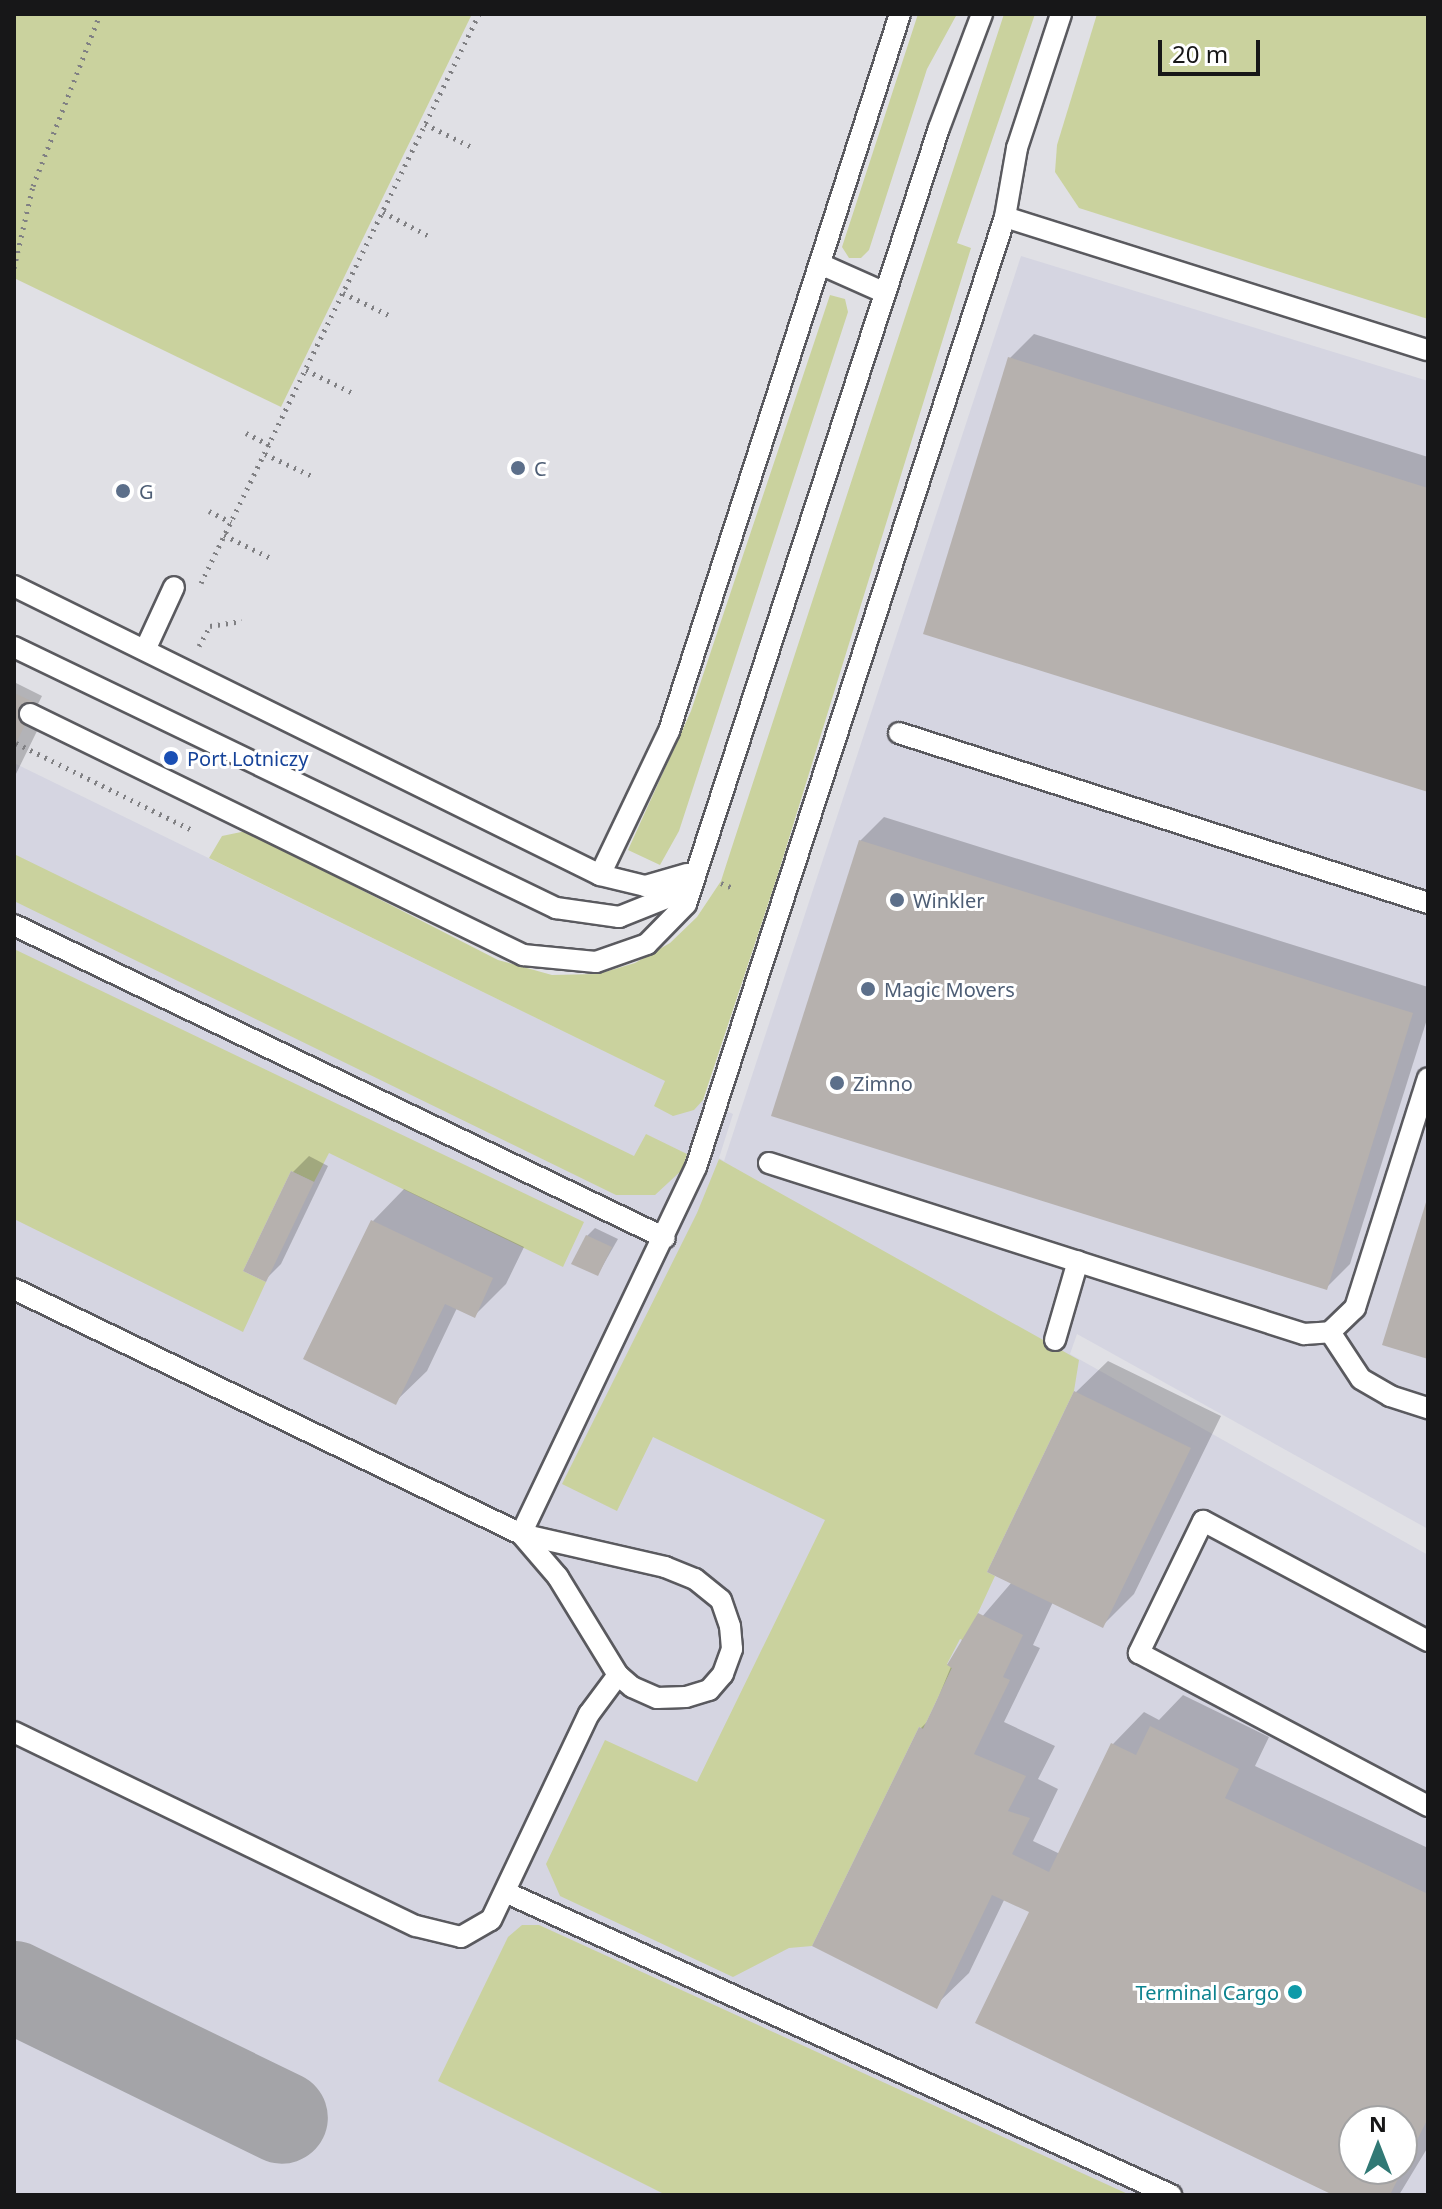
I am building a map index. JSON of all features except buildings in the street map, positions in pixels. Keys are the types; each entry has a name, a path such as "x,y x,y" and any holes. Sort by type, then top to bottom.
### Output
{"lane":[{"path":"600,875 669,731 900,14"},
{"path":"30,714 505,948 542,960 596,962 647,944 686,904 885,293 982,14"},
{"path":"521,1534 665,1238 717,1107 1005,217 1017,148 1061,14"},
{"path":"1005,217 1428,350"},
{"path":"820,264 885,293"},
{"path":"14,586 600,875 645,886 695,871"},
{"path":"145,650 174,587"},
{"path":"14,647 556,908 593,917 647,910 669,897 695,871"},
{"path":"899,733 1428,903"},
{"path":"14,925 665,1238"},
{"path":"769,1163 1304,1334 1330,1332 1355,1308 1428,1078"},
{"path":"1055,1340 1078,1261"},
{"path":"14,1289 521,1534 665,1567 695,1579 721,1600 732,1649 723,1674 709,1690 657,1698 618,1675 558,1577 521,1534"},
{"path":"1330,1332 1361,1379 1390,1396 1428,1408"},
{"path":"1428,1641 1203,1521 1139,1653 1428,1806"},
{"path":"14,1732 432,1933 461,1937 491,1920 589,1714 618,1675"},
{"path":"505,1892 1171,2195"}],"path":[{"path":"14,268 33,186 100,14"},
{"path":"196,592 479,14"},
{"path":"425,124 472,147"},
{"path":"383,212 429,236"},
{"path":"343,293 391,316"},
{"path":"306,370 353,393"},
{"path":"246,433 270,445"},
{"path":"265,454 312,476"},
{"path":"209,511 231,522"},
{"path":"224,535 273,559"},
{"path":"199,646 210,626 242,621"},
{"path":"16,743 192,830"}],"shaded area":[{"path":"1021,256 1428,381 1428,1529 1077,1334 1070,1354 1428,1555 1428,2195 14,2195 14,763 733,1114 719,1158 724,1161"}],"green space":[{"path":"14,14 472,14 281,407 14,278"},
{"path":"918,14 957,14 927,69 869,250 861,258 849,258 842,247"},
{"path":"1004,14 1035,14 957,243 971,248 778,874 703,1100 694,1110 673,1116 654,1106 665,1081 209,858 222,836 246,831 498,960 552,975 598,974 635,963 670,943 697,917 721,881"},
{"path":"1097,14 1428,14 1428,319 1079,208 1055,172 1057,145"},
{"path":"830,295 845,299 848,312 679,831 660,865 628,850 691,711"},
{"path":"14,854 634,1156 646,1134 687,1154 682,1170 655,1195 616,1195 14,901"},
{"path":"14,949 584,1222 563,1267 329,1153 314,1182 291,1171 243,1271 266,1282 243,1332 14,1219"},
{"path":"719,1159 1079,1360 1074,1391 987,1572 995,1576 965,1641 960,1639 947,1664 952,1668 923,1729 919,1727 812,1946 789,1948 733,1977 560,1896 546,1864 605,1740 697,1782 825,1520 653,1437 617,1511 562,1484 697,1213"},
{"path":"522,1925 539,1925 1130,2195 666,2195 438,2081 508,1937"}],"taxiway":[{"path":"14,1987 282,2118"}],"place":[{"name":"C","path":"518,468"},
{"name":"G","path":"123,491"},
{"name":"Port Lotniczy","path":"171,758"},
{"name":"Winkler","path":"897,900"},
{"name":"Magic Movers","path":"868,989"},
{"name":"Zimno","path":"837,1083"},
{"name":"Terminal Cargo","path":"1295,1992"}]}
